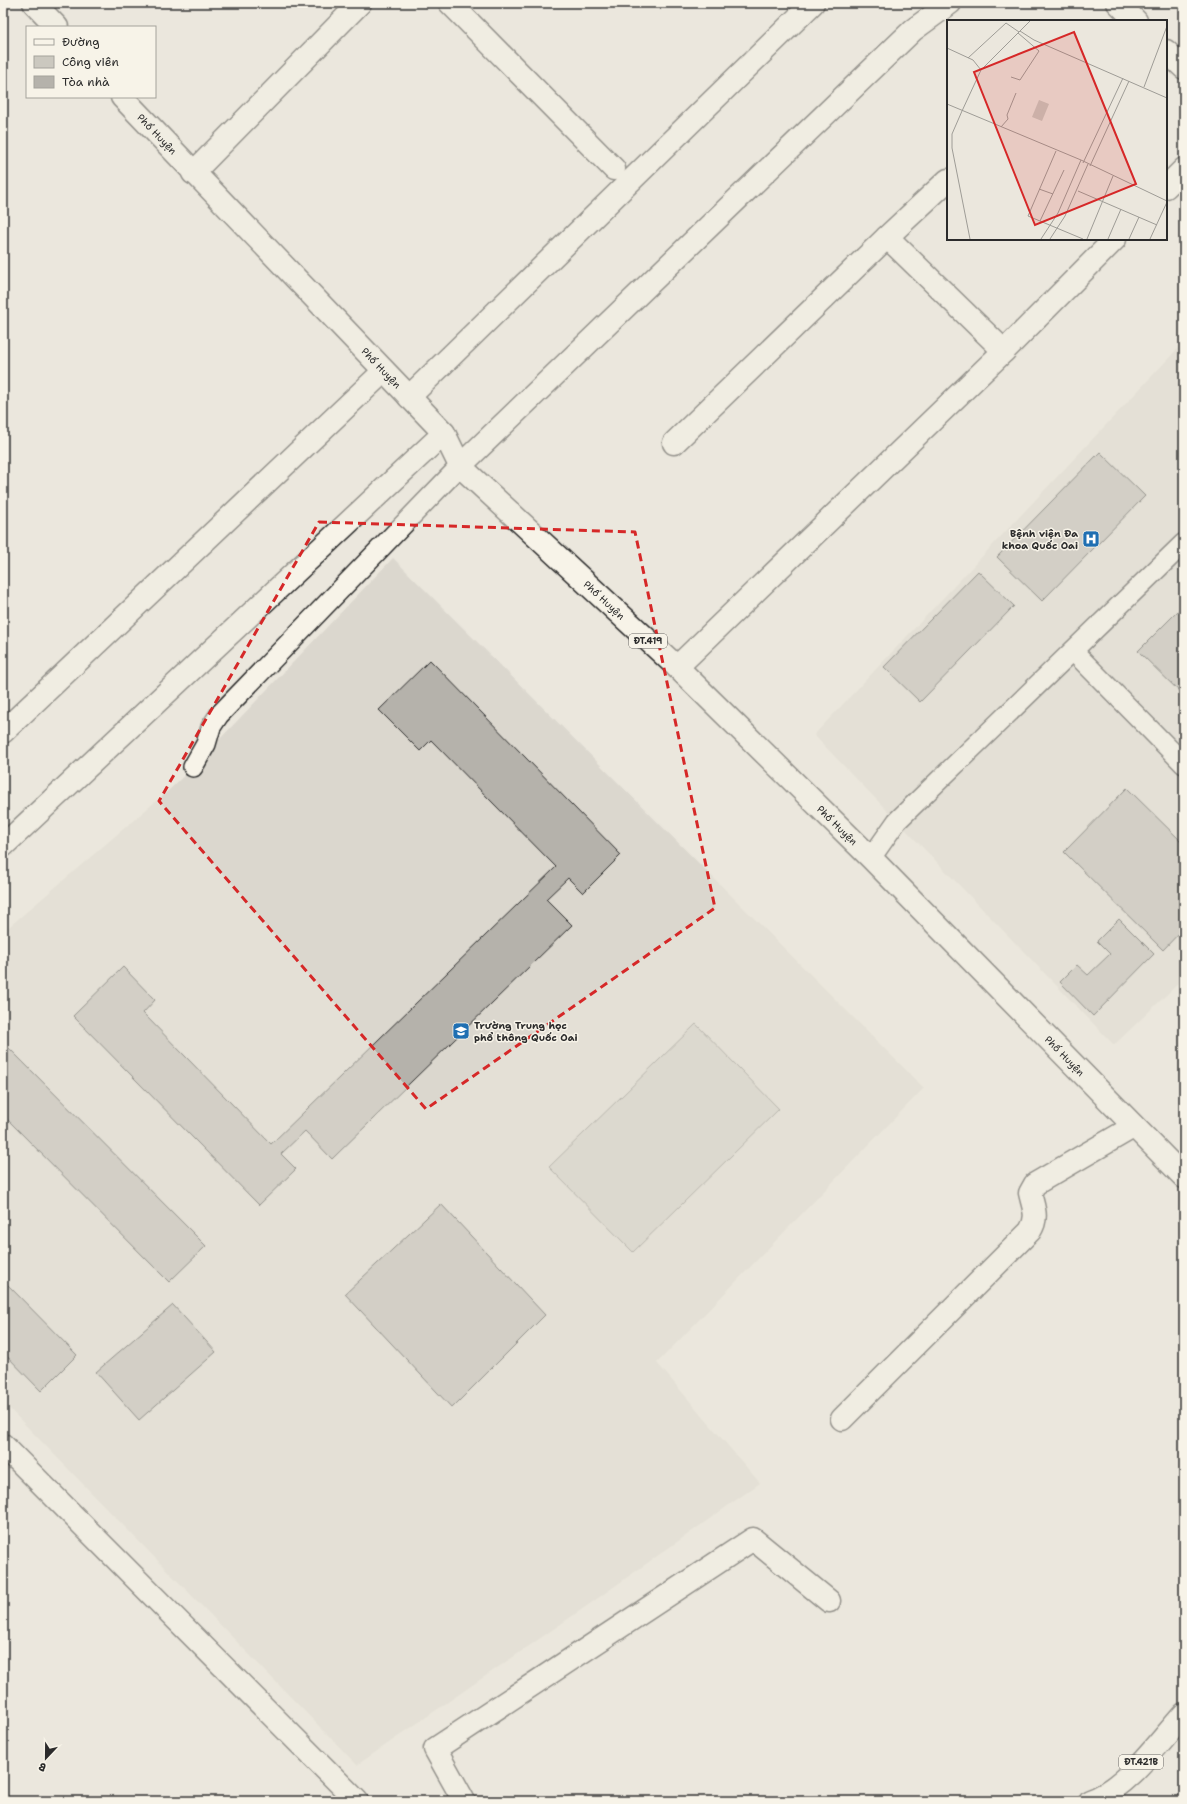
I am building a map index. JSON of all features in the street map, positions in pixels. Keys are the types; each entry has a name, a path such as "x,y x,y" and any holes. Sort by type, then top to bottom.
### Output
{"street":[{"path":"34,3 56,26"},
{"path":"193,173 360,3"},
{"path":"450,3 614,169"},
{"path":"409,397 813,3"},
{"path":"460,466 913,30 950,3"},
{"path":"1167,52 1184,68"},
{"name":"Phố Huyện","path":"123,98 193,173 444,433 460,466 677,667 871,858 1133,1127 1184,1177"},
{"path":"1167,186 1184,169"},
{"path":"674,443 947,181"},
{"path":"887,237 1004,351"},
{"path":"677,667 1004,351 1114,240"},
{"path":"3,732 384,371"},
{"path":"3,846 444,433"},
{"path":"842,1419 1030,1231 1034,1225 1035,1212 1030,1193 1035,1184 1133,1127"},
{"path":"3,1445 357,1801"},
{"path":"464,1801 436,1749 753,1539 829,1601"},
{"name":"ĐT.421B","path":"1096,1800 1128,1776 1184,1714"}],"lane":[{"path":"193,767 206,744 211,728 219,715 460,466"},
{"path":"871,858 897,821 1184,543"},
{"path":"1073,651 1184,764"}],"highlighted area":[{"path":"319,522 635,532 715,908 426,1109 159,801"}],"shaded area":[{"name":"Bệnh viện Đa khoa Quốc Oai","path":"1184,342 1184,978 1114,1045 814,735"},
{"name":"Trường Trung học phổ thông Quốc Oai","path":"393,558 924,1088 657,1363 760,1483 591,1603 357,1765 3,1402 3,932 169,790 193,767"}],"green space":[{"path":"696,1024 779,1109 633,1252 549,1167"}],"building":[{"path":"1100,452 1145,496 1042,601 997,557"},
{"path":"978,571 1014,606 920,702 884,667"},
{"path":"1184,605 1184,696 1138,651"},
{"path":"430,660 621,855 583,893 568,878 546,899 572,925 332,1159 305,1131 281,1154 296,1169 259,1205 73,1016 123,967 155,1000 143,1013 271,1144 556,867 431,740 420,751 379,710"},
{"path":"1127,788 1184,844 1184,928 1163,950 1064,852"},
{"path":"1119,919 1154,954 1093,1016 1060,982 1077,965 1088,975 1110,954 1097,941"},
{"path":"3,1042 206,1246 169,1282 3,1115"},
{"path":"441,1204 545,1315 452,1408 345,1294"},
{"path":"3,1280 77,1355 41,1391 3,1352"},
{"path":"173,1305 216,1352 139,1420 96,1372"}],"place":[{"name":"Bệnh viện Đa khoa Quốc Oai","path":"1091,539"},
{"name":"Trường Trung học phổ thông Quốc Oai","path":"461,1031"}]}
